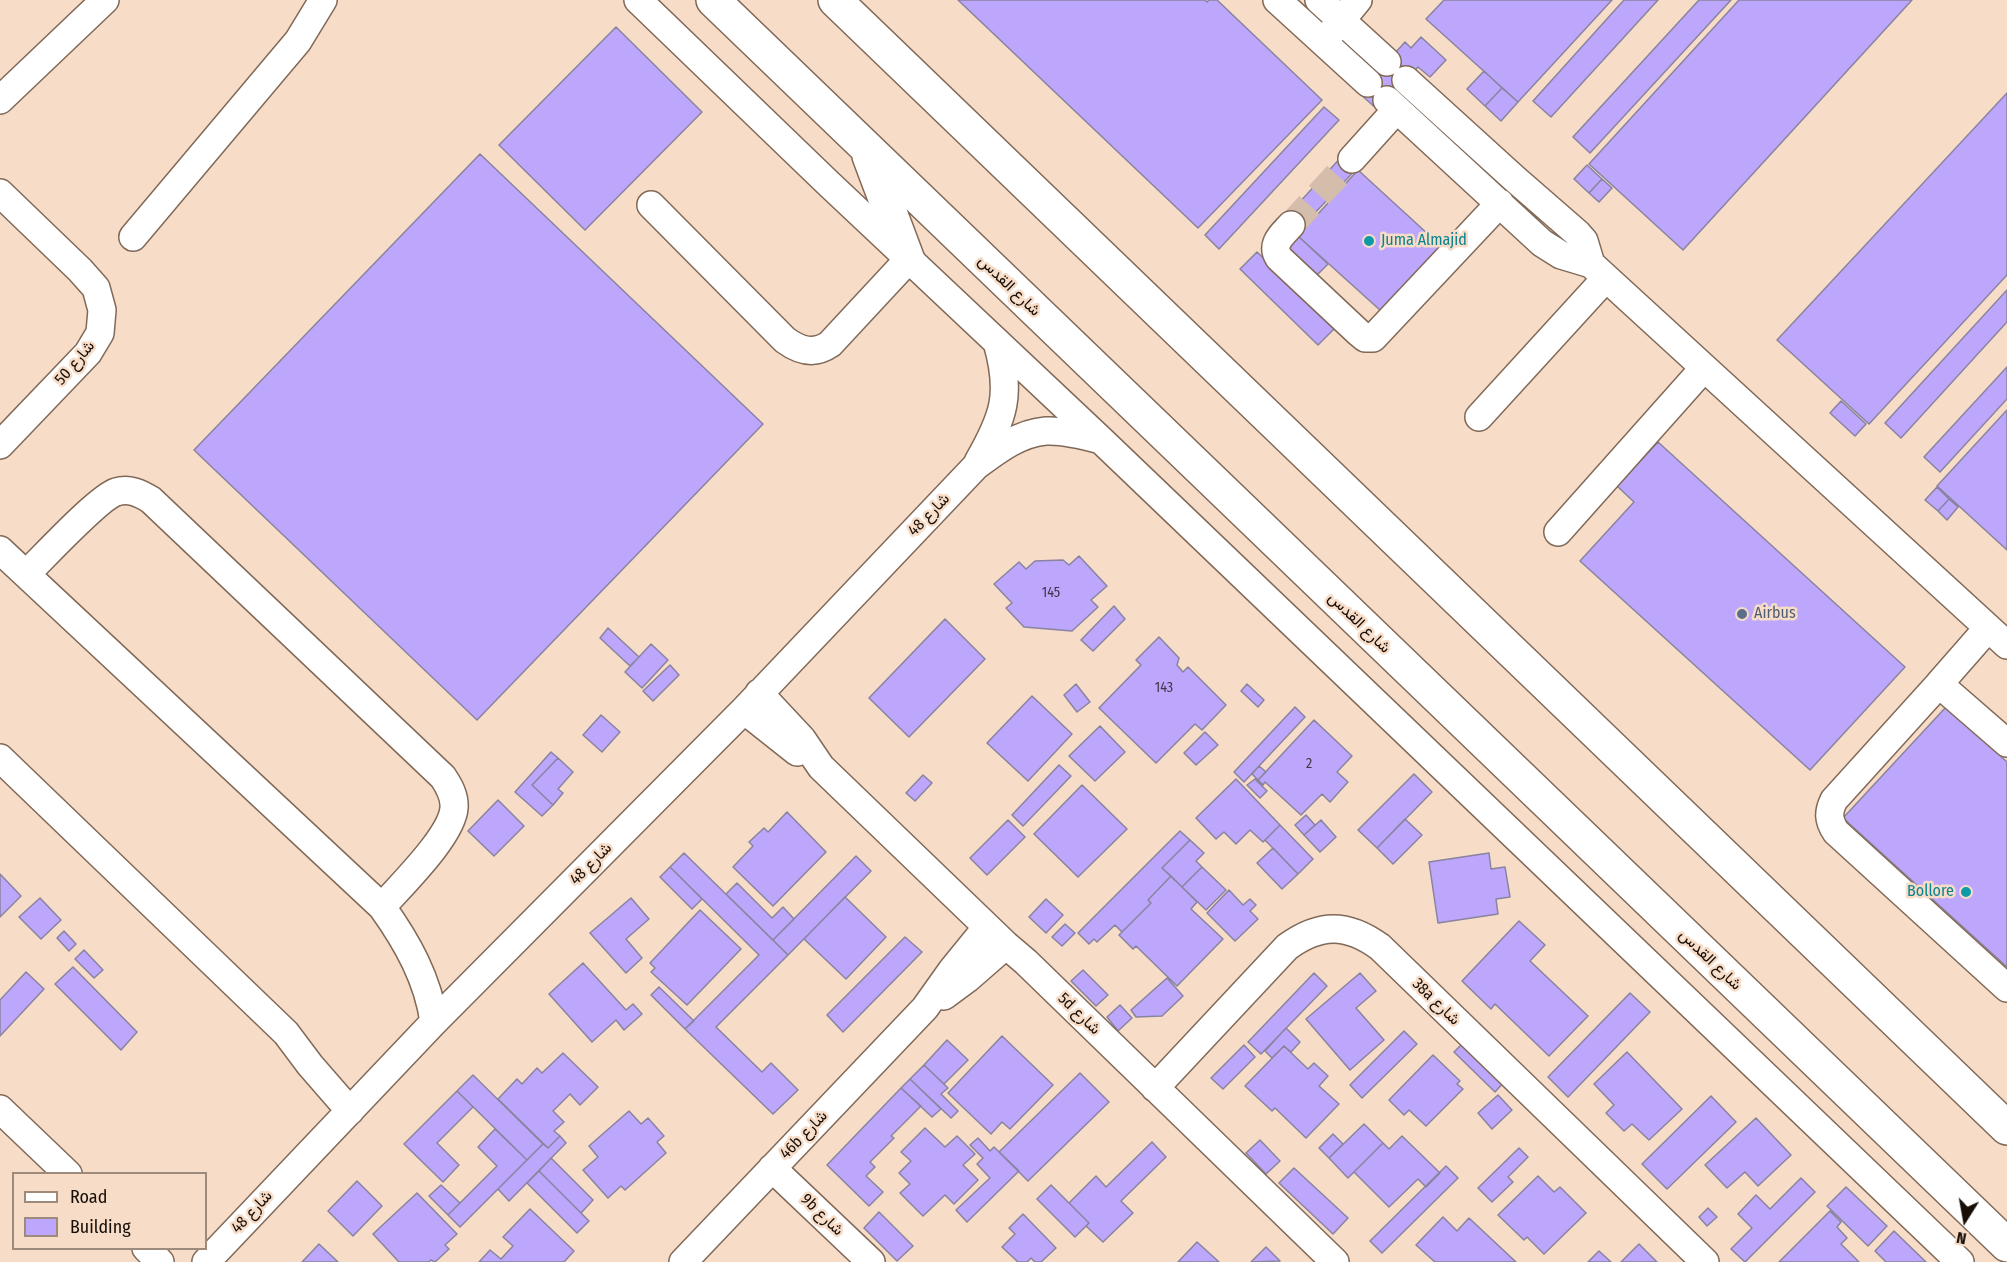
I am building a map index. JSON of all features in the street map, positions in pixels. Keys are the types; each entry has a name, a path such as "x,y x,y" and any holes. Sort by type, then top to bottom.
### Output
{"main road":[{"name":"شارع القدس","path":"713,0 2007,1245"},
{"path":"835,0 857,11 2007,1128"},
{"path":"866,149 908,260"}],"street":[{"path":"0,100 105,0"},
{"path":"133,237 298,41 324,0"},
{"path":"638,0 1960,1262"},
{"path":"1278,0 1551,249 1598,271 1998,637 1939,684 1834,800 1829,810 1830,822 1836,832 2007,988"},
{"path":"1319,0 1350,10 1396,71 1577,232 1584,241 1598,271"},
{"path":"1323,42 1350,10"},
{"path":"1352,159 1384,97"},
{"name":"شارع 50","path":"0,193 96,288 102,310 99,333 88,353 0,445"},
{"path":"1292,225 1276,244 1275,252 1279,258 1359,333 1365,338 1373,338 1500,203"},
{"path":"651,205 785,340 796,348 809,351 822,349 830,344 908,260"},
{"path":"1479,417 1598,271"},
{"name":"شارع 48","path":"976,466 1000,419 1005,392 1004,367 997,342"},
{"path":"1558,532 1704,368"},
{"name":"شارع 48","path":"206,1262 434,1022 751,701 976,466 1000,448 1021,437 1045,431 1073,433 1101,440"},
{"path":"26,574 114,492 128,490 151,500 443,777 451,791 454,808 450,824 442,837 382,907"},
{"path":"0,550 382,907 400,934 425,982 434,1022"},
{"path":"1939,684 2007,743"},
{"name":"5d شارع","path":"751,701 802,739 821,767 1035,970 1335,1262"},
{"path":"0,758 286,1033 319,1055 358,1103"},
{"name":"38a شارع","path":"1155,1089 1287,947 1301,937 1316,931 1333,928 1350,930 1380,947 1705,1262"},
{"name":"46b شارع","path":"683,1262 925,1008 967,979 997,936"},
{"path":"0,1109 67,1172"},
{"name":"9b شارع","path":"772,1168 871,1262"},
{"path":"148,1250 160,1262"}],"building":[{"path":"958,0 1205,0 1207,2 1217,0 1322,100 1198,228"},
{"path":"1444,0 1612,0 1518,102 1426,19"},
{"path":"1624,0 1658,0 1551,117 1533,101"},
{"path":"1699,0 1731,0 1590,153 1573,137"},
{"path":"1739,0 1912,0 1683,250 1589,164"},
{"path":"616,27 702,112 585,230 499,145"},
{"path":"1421,37 1446,60 1430,77 1418,67 1378,110 1359,93 1405,42 1411,48"},
{"path":"1484,71 1502,88 1485,106 1467,89"},
{"path":"1502,88 1518,102 1501,121 1485,106"},
{"path":"2007,93 2007,275 1869,424 1777,340"},
{"path":"1324,107 1339,120 1219,249 1205,235"},
{"path":"1345,153 1359,166 1298,231 1284,219"},
{"path":"480,154 763,424 477,720 194,450"},
{"path":"1587,165 1602,179 1589,193 1574,179"},
{"name":"Juma Almajid","path":"1358,170 1441,246 1381,311 1298,236"},
{"path":"1602,179 1612,188 1599,202 1589,193"},
{"path":"1298,236 1328,264 1314,278 1284,251"},
{"path":"1257,252 1336,327 1318,345 1240,269"},
{"path":"2007,290 2007,322 1901,438 1885,423"},
{"path":"2007,367 2007,399 1940,472 1924,457"},
{"path":"1841,401 1866,424 1855,436 1830,413"},
{"path":"2007,410 2007,550 1937,486"},
{"name":"Airbus","path":"1658,442 1905,667 1810,770 1580,561 1634,502 1617,486"},
{"path":"1937,487 1949,499 1938,511 1925,500"},
{"path":"1949,499 1958,507 1947,520 1938,511"},
{"path":"1079,556 1107,586 1091,600 1098,607 1072,631 1024,627 1006,608 1012,603 994,584 1019,562 1026,569 1035,561 1063,560 1069,565"},
{"path":"1114,606 1125,619 1093,651 1081,640"},
{"path":"945,619 985,659 909,737 869,698"},
{"path":"608,628 639,657 630,666 600,638"},
{"path":"1159,637 1179,658 1177,665 1183,672 1188,667 1226,705 1202,730 1195,724 1156,763 1099,708 1141,665 1136,660"},
{"path":"651,644 668,660 642,688 625,672"},
{"path":"670,665 679,675 653,701 643,691"},
{"path":"1076,684 1090,702 1077,712 1064,695"},
{"path":"1247,684 1264,700 1258,707 1241,691"},
{"path":"1032,696 1072,734 1028,781 987,743"},
{"path":"1295,707 1305,717 1244,782 1234,772"},
{"name":"Bollore","path":"1946,707 2007,762 2007,967 1843,818"},
{"path":"601,715 620,732 602,752 583,735"},
{"path":"1314,720 1352,756 1337,772 1348,782 1330,802 1322,794 1301,815 1265,782 1263,785 1258,780"},
{"path":"1100,726 1125,752 1095,781 1069,756"},
{"path":"1205,732 1218,745 1196,765 1184,753"},
{"path":"551,752 558,758 532,785 553,805 542,816 515,792"},
{"path":"558,758 573,772 558,789 563,793 553,805 532,785"},
{"path":"1059,765 1071,776 1023,826 1012,815"},
{"path":"1259,766 1266,772 1258,780 1252,774"},
{"path":"1414,774 1432,792 1377,848 1358,830"},
{"path":"923,775 932,783 915,801 906,793"},
{"path":"1236,779 1280,825 1263,842 1250,830 1236,844 1224,832 1216,839 1196,818"},
{"path":"1255,779 1267,791 1260,798 1247,785"},
{"path":"1082,785 1127,829 1078,877 1034,834"},
{"path":"498,800 524,826 494,856 468,831"},
{"path":"787,812 826,852 773,906 733,867 753,846 749,842 764,828 768,832"},
{"path":"1306,815 1315,825 1304,835 1295,825"},
{"path":"1405,819 1422,835 1393,864 1377,848"},
{"path":"1008,820 1025,837 987,875 970,858"},
{"path":"1321,820 1336,837 1320,852 1304,835"},
{"path":"1280,825 1313,859 1298,874 1265,840"},
{"path":"1180,831 1190,840 1162,868 1171,876 1148,900 1151,903 1122,932 1115,925 1097,942 1094,939 1089,944 1078,933"},
{"path":"1190,840 1204,853 1196,861 1202,867 1182,887 1162,868"},
{"path":"1273,848 1298,874 1282,889 1257,863"},
{"path":"684,853 788,955 716,1027 762,1072 771,1063 798,1090 773,1114 685,1029 759,955 670,867"},
{"path":"1489,853 1491,869 1505,867 1510,897 1496,899 1498,914 1438,923 1429,862"},
{"path":"856,856 871,871 788,955 773,940"},
{"path":"670,867 702,899 692,909 660,877"},
{"path":"1202,867 1226,890 1206,910 1182,887"},
{"path":"0,874 21,896 0,917"},
{"path":"1171,876 1197,902 1191,909 1223,939 1177,986 1136,946 1133,949 1119,935 1151,903 1148,900"},
{"path":"737,883 772,918 783,907 794,919 773,940 726,894"},
{"path":"1229,890 1243,905 1250,899 1256,905 1250,911 1258,919 1235,941 1207,913"},
{"path":"845,897 886,937 846,979 804,939"},
{"path":"40,898 61,920 41,939 19,917"},
{"path":"631,898 649,919 626,939 642,958 626,973 590,933"},
{"path":"1046,899 1063,915 1046,933 1029,917"},
{"path":"700,910 741,949 687,1005 651,972 655,968 650,963"},
{"path":"1519,921 1545,945 1530,961 1588,1016 1549,1056 1495,1004 1491,1009 1462,981"},
{"path":"1065,924 1075,933 1062,946 1052,937"},
{"path":"64,931 76,944 69,951 57,938"},
{"path":"905,937 922,952 843,1032 827,1015"},
{"path":"84,950 103,970 94,978 75,959"},
{"path":"583,963 626,1010 633,1004 642,1014 624,1030 616,1020 592,1042 549,994"},
{"path":"73,967 137,1032 121,1050 55,984"},
{"path":"1083,970 1108,995 1096,1006 1071,981"},
{"path":"26,972 44,989 0,1036 0,1000"},
{"path":"1314,973 1327,986 1261,1054 1248,1042"},
{"path":"1360,973 1376,991 1356,1008 1384,1040 1350,1070 1306,1019"},
{"path":"1167,978 1183,996 1162,1016 1136,1017 1131,1010"},
{"path":"659,987 694,1021 685,1029 651,995"},
{"path":"1630,993 1650,1012 1568,1097 1548,1077"},
{"path":"1120,1005 1132,1018 1118,1031 1107,1017"},
{"path":"1286,1028 1300,1042 1291,1052 1284,1046 1272,1058 1265,1051"},
{"path":"1404,1031 1417,1044 1362,1098 1350,1085"},
{"path":"1002,1036 1053,1085 1010,1129 1002,1122 991,1134 948,1093"},
{"path":"947,1040 968,1060 944,1084 924,1065"},
{"path":"1465,1041 1505,1081 1495,1092 1454,1052"},
{"path":"1244,1045 1255,1057 1223,1089 1211,1078"},
{"path":"1284,1046 1308,1069 1314,1063 1328,1076 1319,1086 1339,1104 1306,1138 1275,1108 1272,1111 1245,1086"},
{"path":"1627,1052 1682,1109 1649,1140 1632,1124 1624,1131 1606,1113 1614,1105 1594,1084"},
{"path":"563,1053 598,1087 580,1105 570,1094 553,1111 564,1122 554,1131 560,1136 548,1148 498,1099 517,1079 522,1084 537,1068 542,1073"},
{"path":"1433,1055 1460,1081 1457,1084 1463,1089 1426,1126 1409,1110 1404,1115 1389,1100"},
{"path":"924,1065 948,1088 941,1094 958,1111 951,1118 910,1079"},
{"path":"1080,1073 1109,1102 1028,1181 999,1152"},
{"path":"473,1075 543,1144 527,1160 457,1091"},
{"path":"910,1079 941,1109 932,1117 901,1088"},
{"path":"901,1088 921,1106 891,1136 894,1138 870,1162 875,1167 866,1176 883,1192 869,1206 827,1165"},
{"path":"457,1091 473,1107 437,1143 459,1165 443,1182 404,1144"},
{"path":"1498,1095 1512,1110 1492,1129 1478,1113"},
{"path":"1711,1096 1736,1122 1667,1189 1642,1164"},
{"path":"629,1111 641,1124 648,1118 664,1136 657,1142 666,1153 625,1190 621,1186 608,1198 583,1170 598,1157 589,1146"},
{"path":"1756,1118 1791,1155 1758,1186 1745,1172 1727,1188 1705,1165"},
{"path":"1364,1124 1383,1143 1348,1178 1329,1158"},
{"path":"925,1128 945,1147 957,1136 975,1154 963,1165 978,1180 954,1204 945,1195 923,1216 900,1193 910,1184 899,1173 911,1161 901,1152"},
{"path":"495,1129 527,1160 460,1227 448,1215 497,1166 478,1147"},
{"path":"1333,1134 1343,1144 1329,1158 1319,1148"},
{"path":"560,1136 566,1143 509,1201 498,1189 543,1144 548,1148"},
{"path":"1402,1136 1440,1173 1426,1187 1418,1179 1389,1207 1354,1172 1383,1143 1389,1149"},
{"path":"978,1138 990,1151 994,1147 1019,1171 967,1222 956,1210 990,1178 977,1164 983,1158 970,1145"},
{"path":"1260,1140 1280,1161 1266,1174 1246,1153"},
{"path":"1152,1142 1166,1157 1121,1201 1133,1213 1103,1242 1086,1226 1089,1223 1069,1203 1096,1176 1106,1187"},
{"path":"1519,1148 1528,1157 1508,1177 1513,1182 1492,1202 1478,1188"},
{"path":"551,1158 593,1200 581,1213 539,1171"},
{"path":"1446,1166 1458,1178 1382,1253 1370,1241"},
{"path":"1294,1168 1348,1218 1333,1234 1279,1183"},
{"path":"539,1171 589,1221 577,1233 527,1183"},
{"path":"1538,1176 1554,1192 1560,1187 1586,1213 1544,1254 1527,1237 1524,1240 1498,1215"},
{"path":"1801,1178 1815,1192 1745,1262 1731,1249 1752,1228 1738,1214 1756,1195 1770,1209"},
{"path":"357,1181 382,1206 353,1236 328,1211"},
{"path":"441,1185 460,1203 448,1215 429,1196"},
{"path":"1051,1185 1089,1223 1075,1237 1037,1199"},
{"path":"1846,1187 1887,1226 1868,1246 1827,1206"},
{"path":"417,1193 457,1234 445,1245 449,1249 435,1262 431,1260 429,1262 399,1262 373,1234"},
{"path":"1708,1208 1717,1217 1707,1226 1699,1217"},
{"path":"530,1209 574,1251 564,1262 479,1262 490,1250 501,1259 513,1246 503,1237"},
{"path":"1830,1211 1841,1222 1837,1227 1847,1238 1841,1244 1859,1262 1779,1262"},
{"path":"879,1212 913,1246 897,1261 864,1228"},
{"path":"1023,1214 1056,1248 1041,1262 1035,1262 1031,1258 1027,1262 1018,1262 1002,1247 1015,1234 1009,1228"},
{"path":"1443,1217 1457,1231 1469,1218 1516,1262 1435,1262 1416,1245"},
{"path":"1894,1231 1926,1262 1886,1262 1875,1251"},
{"path":"1197,1242 1219,1262 1178,1262"},
{"path":"319,1244 338,1262 302,1262"},
{"path":"1639,1244 1657,1262 1621,1262"},
{"path":"1266,1247 1280,1261 1251,1262"},
{"path":"1599,1251 1611,1262 1588,1262"}],"tunnel":[{"path":"1291,225 1352,159"}],"place":[{"name":"Juma Almajid","path":"1369,241"},
{"name":"Airbus","path":"1742,614"},
{"name":"Bollore","path":"1966,892"}]}
